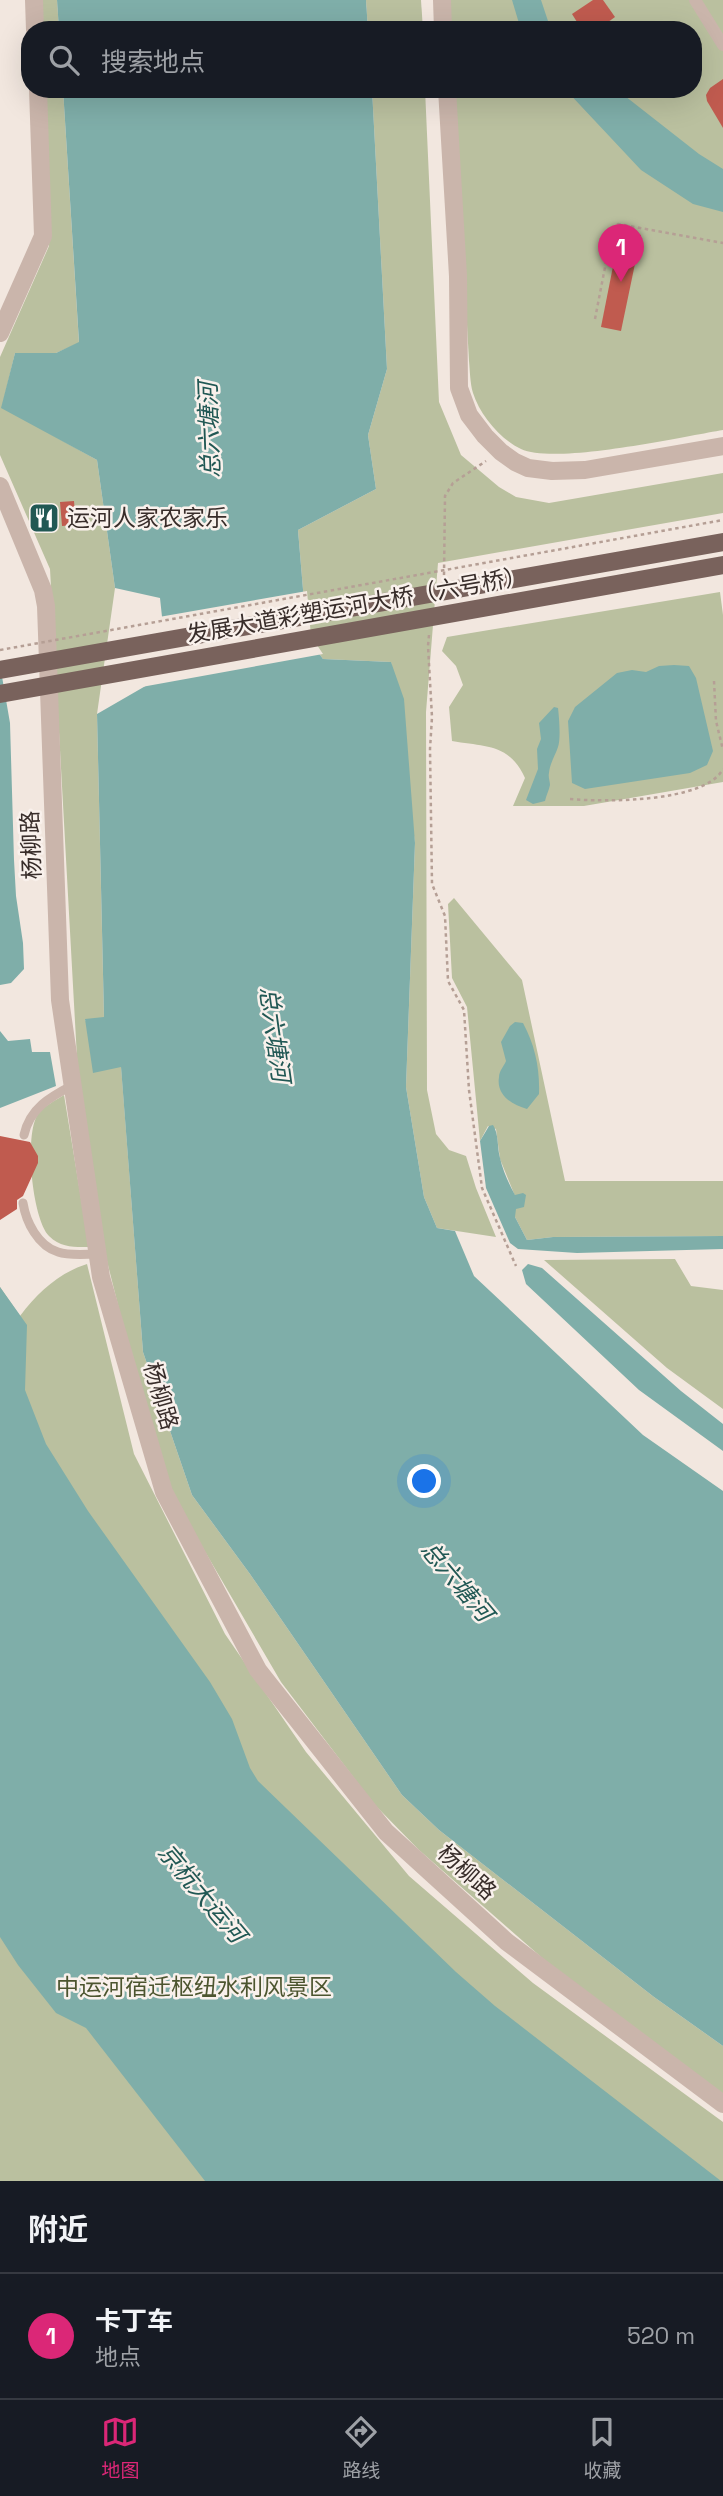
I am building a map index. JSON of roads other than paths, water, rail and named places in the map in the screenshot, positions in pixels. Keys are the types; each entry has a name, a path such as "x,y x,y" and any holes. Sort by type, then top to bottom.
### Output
{"main road":[{"name":"发展大道彩塑运河大桥（六号桥）","path":"0,670 723,542"},
{"name":"发展大道彩塑运河大桥（六号桥）","path":"0,694 723,565"}],"street":[{"path":"34,0 35,21"},
{"path":"442,0 443,21"},
{"path":"695,0 723,45"},
{"path":"0,333 43,236 37,98"},
{"path":"448,98 458,276 459,388 469,415 501,452 528,468 552,471 585,470 723,446"},
{"name":"杨柳路","path":"0,485 43,590 46,606 60,1000 101,1277 164,1492 258,1670 386,1832 507,1942 723,2104"}],"lane":[{"path":"24,1135 30,1118 40,1105 73,1085"},
{"path":"23,1203 25,1217 38,1239 56,1252 98,1254"}],"water":[{"path":"57,0 366,0 367,21 58,21"},
{"path":"512,0 541,0 548,21 518,21"},
{"name":"总六塘河","path":"64,98 372,98 387,369 368,435 376,489 298,530 307,637 323,659 391,662 404,699 415,843 406,1087 424,1197 437,1228 455,1231 474,1276 643,1435 723,1491 723,2046 654,1997 439,1830 402,1795 250,1574 192,1495 143,1352 121,1067 93,1073 85,1019 104,1017 97,714 168,673 160,598 115,588 97,460 1,408 15,353 56,353 79,342"},
{"path":"573,98 627,98 699,154 723,169 723,212 693,204 641,170"},
{"path":"0,665 10,723 16,896 24,969 11,983 0,985"},
{"path":"659,666 689,666 696,678 713,751 707,765 690,773 585,789 572,783 568,721 575,707 617,673 632,670 646,672"},
{"path":"554,707 558,708 559,739 550,769 550,785 545,801 533,804 526,800 538,769 537,749 541,739 539,723"},
{"path":"515,1022 523,1023 538,1066 539,1094 527,1109 506,1098 499,1083 506,1061 501,1042"},
{"path":"0,1031 8,1041 30,1039 32,1052 50,1052 56,1086 0,1108"},
{"path":"493,1125 508,1182 515,1195 526,1195 524,1207 516,1209 515,1217 527,1240 553,1237 723,1236 723,1249 577,1253 518,1249 510,1243 486,1188 480,1141 489,1126"},
{"path":"528,1264 542,1268 681,1391 723,1424 723,1451 639,1390 526,1284 522,1270"},
{"name":"中运河宿迁枢纽水利风景区","path":"0,1287 27,1325 25,1390 46,1444 88,1511 210,1682 232,1719 250,1768 258,1781 456,1972 495,2006 721,2181 205,2181 86,2028 56,2013 18,1965 0,1937"}],"place":[{"name":"卡丁车","path":"621,282"},
{"name":"运河人家农家乐","path":"44,518"}],"water label":[{"name":"京杭大运河","path":"202,1893"}]}
